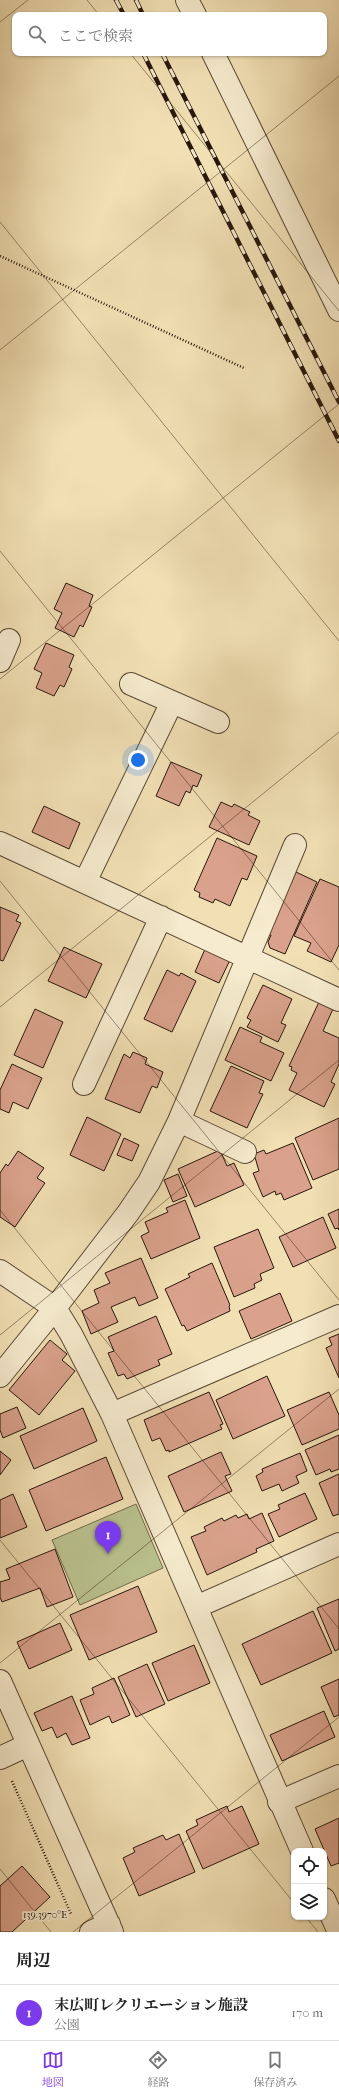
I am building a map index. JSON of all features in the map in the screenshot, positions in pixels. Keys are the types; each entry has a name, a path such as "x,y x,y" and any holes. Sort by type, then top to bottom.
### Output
{"street":[{"path":"187,0 193,12"},
{"path":"214,56 339,310"},
{"path":"0,661 9,640"},
{"path":"131,684 218,722"},
{"path":"85,882 172,702"},
{"path":"0,843 339,1000"},
{"path":"0,1376 56,1308 149,1182 179,1122 295,845"},
{"path":"84,1084 161,917"},
{"path":"179,1122 245,1152"},
{"path":"0,1271 56,1308 71,1334 112,1414 301,1848"},
{"path":"112,1414 339,1316"},
{"path":"196,1607 339,1544"},
{"path":"0,1681 28,1745 96,1927"},
{"path":"0,1758 28,1745"},
{"path":"280,1802 339,1776"},
{"path":"327,1906 339,1932"}],"path":[{"path":"0,256 244,368"},
{"path":"11,1779 96,1927"}],"green space":[{"path":"136,1504 163,1568 80,1605 52,1540"}],"building":[{"path":"66,583 93,595 89,606 92,607 83,627 80,625 74,637 55,628 62,613 54,609"},
{"path":"46,643 74,655 69,667 72,669 64,687 60,685 54,696 36,688 42,673 34,669"},
{"path":"171,762 202,775 197,787 193,785 190,793 186,791 179,806 156,796"},
{"path":"221,802 232,807 234,804 250,812 248,815 260,821 249,845 209,827"},
{"path":"44,806 80,823 69,849 32,832"},
{"path":"217,838 257,856 247,880 242,878 230,906 215,899 213,903 199,897 200,893 194,890"},
{"path":"296,872 317,882 285,954 270,948 268,942 271,935 268,934"},
{"path":"320,879 339,887 339,945 331,962 307,951 311,943 294,936"},
{"path":"0,907 19,915 16,921 21,923 3,961 0,960"},
{"path":"64,947 102,964 86,998 48,981"},
{"path":"205,949 230,960 219,983 195,972"},
{"path":"167,970 179,976 181,973 196,981 172,1032 144,1019"},
{"path":"263,985 292,999 281,1023 286,1025 278,1042 247,1027 251,1020 247,1018"},
{"path":"319,1002 333,1009 323,1031 339,1038 339,1064 331,1082 335,1084 324,1107 289,1090 297,1073 291,1070 292,1067 289,1066"},
{"path":"35,1009 63,1022 43,1068 14,1055"},
{"path":"240,1027 262,1037 260,1042 284,1053 271,1081 225,1060"},
{"path":"133,1052 147,1058 145,1064 163,1072 157,1088 152,1086 140,1113 105,1099 124,1054 130,1058"},
{"path":"12,1064 42,1078 28,1109 13,1102 9,1113 0,1109 0,1090"},
{"path":"231,1066 264,1081 259,1093 263,1094 247,1128 210,1111"},
{"path":"87,1117 121,1134 104,1171 70,1155"},
{"path":"339,1118 339,1169 313,1180 295,1138"},
{"path":"124,1138 139,1145 132,1161 117,1155"},
{"path":"293,1143 312,1188 284,1200 281,1193 276,1195 275,1191 263,1197 253,1173 259,1171 254,1154 264,1150 266,1154"},
{"path":"220,1150 227,1166 234,1163 244,1185 195,1207 178,1169"},
{"path":"18,1151 44,1168 37,1178 45,1183 15,1227 0,1217 0,1173 6,1164 8,1166"},
{"path":"178,1174 187,1196 173,1202 164,1180"},
{"path":"185,1200 200,1238 151,1259 141,1236 149,1232 145,1222 168,1212 166,1208"},
{"path":"339,1209 339,1230 338,1228 335,1229 328,1214"},
{"path":"323,1217 336,1248 293,1267 279,1237"},
{"path":"258,1229 274,1268 260,1274 262,1280 254,1284 255,1288 234,1297 214,1247"},
{"path":"141,1258 158,1298 139,1306 135,1297 111,1307 118,1322 91,1334 82,1311 99,1303 94,1290 110,1283 105,1273"},
{"path":"212,1263 230,1305 230,1311 187,1331 184,1325 182,1326 165,1289 190,1277 188,1274"},
{"path":"280,1293 292,1321 251,1339 239,1311"},
{"path":"156,1316 172,1354 158,1360 160,1365 127,1379 124,1374 118,1376 108,1353 114,1351 108,1337"},
{"path":"339,1334 339,1378 326,1348 332,1345 329,1338"},
{"path":"50,1340 67,1354 62,1360 75,1371 39,1415 9,1390"},
{"path":"267,1376 285,1416 233,1439 216,1400"},
{"path":"209,1392 223,1424 220,1425 222,1429 169,1452 169,1450 166,1451 160,1438 152,1441 144,1420"},
{"path":"329,1392 339,1415 339,1429 302,1445 287,1410"},
{"path":"17,1407 26,1428 3,1438 0,1430 0,1414"},
{"path":"83,1408 97,1441 34,1469 20,1436"},
{"path":"339,1435 339,1469 331,1472 330,1469 316,1475 305,1450"},
{"path":"0,1451 11,1460 0,1475"},
{"path":"221,1452 231,1474 225,1476 232,1491 184,1512 168,1476"},
{"path":"300,1453 307,1471 296,1476 299,1483 282,1491 279,1484 262,1491 256,1476 263,1472 262,1469"},
{"path":"106,1457 123,1499 46,1531 29,1490"},
{"path":"339,1474 339,1514 333,1516 319,1483"},
{"path":"305,1493 317,1519 279,1537 268,1514 280,1509 278,1505"},
{"path":"13,1494 27,1527 0,1538 0,1500"},
{"path":"262,1513 274,1541 256,1549 257,1552 207,1575 191,1537 206,1531 204,1527 222,1518 224,1521 236,1515 238,1518 247,1514 249,1519"},
{"path":"55,1549 73,1597 47,1607 40,1588 2,1602 0,1597 0,1582 10,1579 6,1569"},
{"path":"138,1586 157,1632 89,1660 70,1615"},
{"path":"339,1599 339,1649 335,1651 317,1608"},
{"path":"313,1611 332,1653 261,1685 242,1644"},
{"path":"60,1623 72,1650 29,1669 17,1642"},
{"path":"194,1645 210,1683 168,1701 152,1663"},
{"path":"147,1664 165,1704 136,1717 118,1677"},
{"path":"114,1678 130,1715 112,1723 109,1716 90,1725 80,1700 94,1694 92,1688"},
{"path":"339,1679 339,1715 334,1717 321,1687"},
{"path":"72,1696 90,1738 72,1745 66,1733 57,1738 52,1727 42,1731 34,1713"},
{"path":"324,1711 335,1737 282,1761 270,1735"},
{"path":"227,1806 229,1812 242,1806 259,1844 203,1869 186,1831 198,1825 196,1820"},
{"path":"339,1818 339,1863 331,1866 327,1857 327,1848 323,1848 315,1829"},
{"path":"179,1834 195,1872 139,1896 123,1858 135,1852 133,1848 163,1835 166,1840"},
{"path":"22,1866 50,1897 12,1932 0,1932 0,1886"}],"railway":[{"path":"116,0 122,12"},
{"path":"136,0 142,12"},
{"path":"145,56 339,441"},
{"path":"164,56 339,402"}],"place":[{"name":"末広町レクリエーション施設","path":"108,1554"}]}
